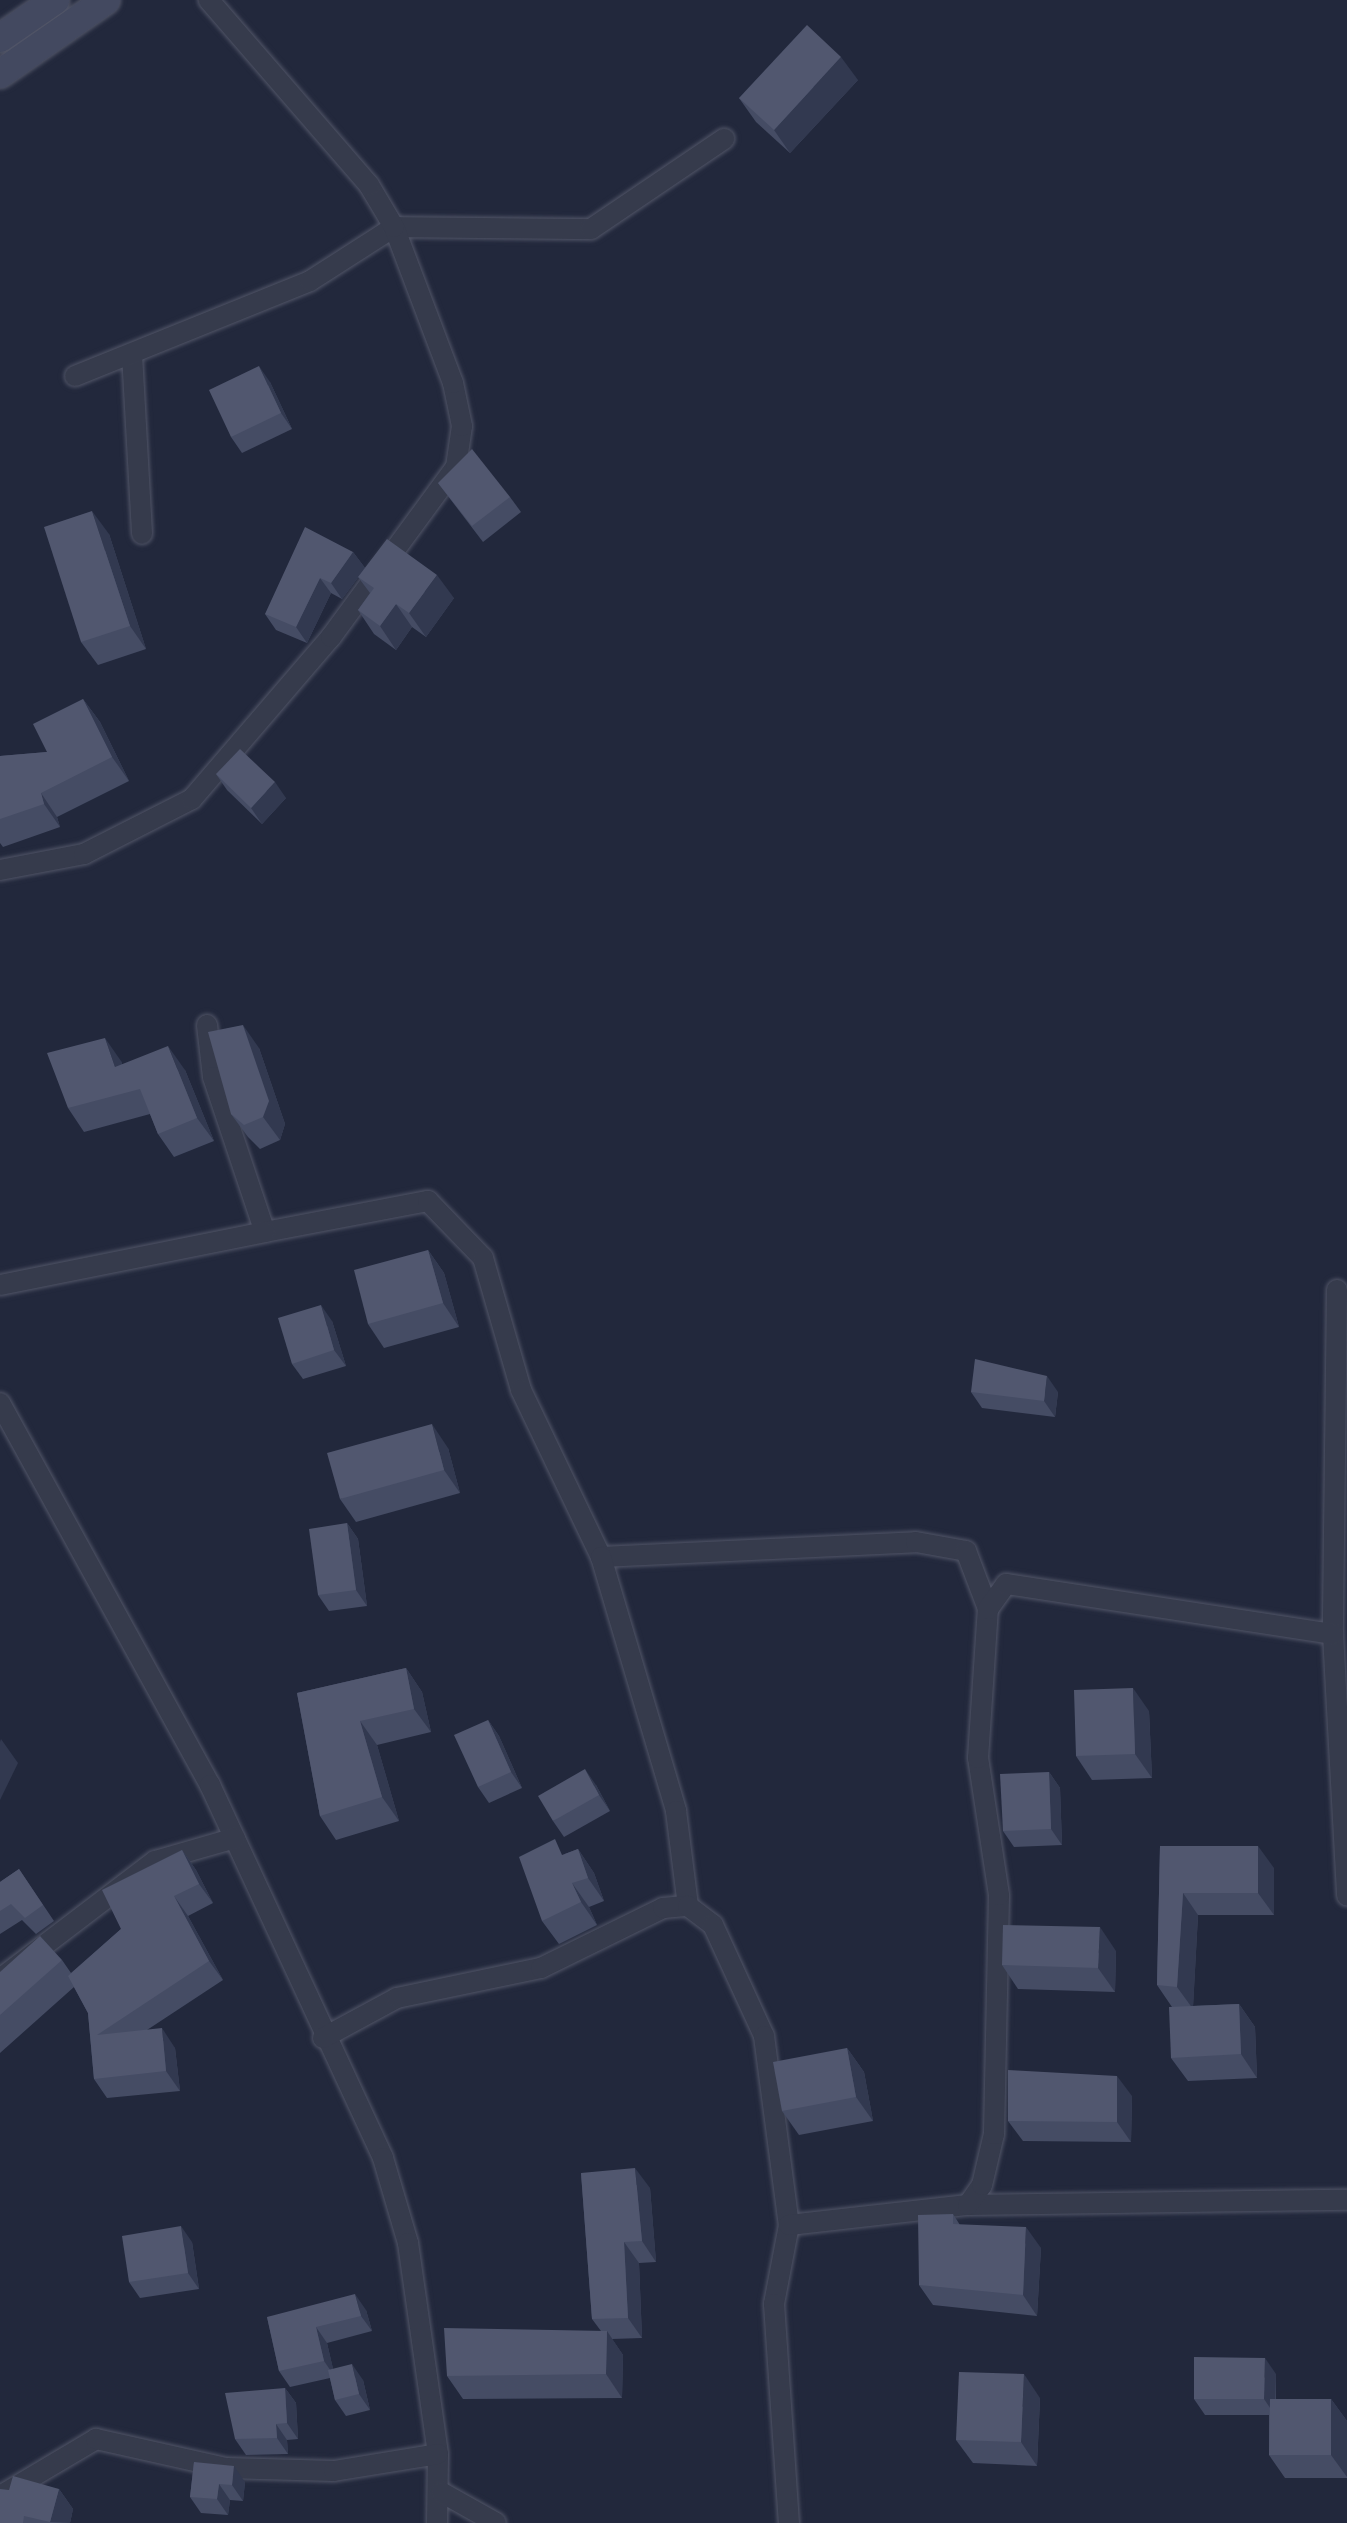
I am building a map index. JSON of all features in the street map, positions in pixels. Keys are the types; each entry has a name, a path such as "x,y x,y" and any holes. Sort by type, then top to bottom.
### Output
{"main road":[{"path":"0,38 55,0"},
{"path":"0,74 106,0"}],"street":[{"path":"0,870 84,854 192,798 331,638 456,467 462,426 453,383 394,228 369,185 209,0"},
{"path":"74,376 310,281 394,228 591,229 724,139"},
{"path":"132,354 142,534"},
{"path":"207,1025 213,1077 265,1232"},
{"path":"0,1285 428,1201 483,1258 520,1390 600,1556 676,1811 688,1906 737,1965 764,2036 789,2225 774,2304 790,2523"},
{"path":"1337,1290 1333,1634 1347,1896"},
{"path":"0,1403 235,1838 322,2038 383,2158 408,2243 438,2454 441,2492 437,2523"},
{"path":"600,1556 916,1542 966,1551 988,1609 978,1758 999,1895 994,2134 968,2205"},
{"path":"988,1609 1006,1584 1333,1634"},
{"path":"0,1979 155,1861 235,1838"},
{"path":"322,2038 397,1998 541,1968 663,1908 688,1906"},
{"path":"789,2225 968,2205 1347,2200"},
{"path":"0,2496 96,2438 226,2468 334,2471 438,2454"},
{"path":"441,2492 496,2523"}],"building":[{"path":"807,25 841,57 774,130 739,98"},
{"path":"259,366 281,413 231,437 209,390"},
{"path":"472,449 510,497 472,526 438,483"},
{"path":"92,511 130,626 81,642 44,527"},
{"path":"305,527 353,552 331,583 320,578 296,627 265,614"},
{"path":"387,539 437,575 409,613 396,604 380,626 358,610 374,588 358,577"},
{"path":"83,699 112,757 41,793 44,804 0,819 0,756 47,752 33,724"},
{"path":"240,749 275,782 251,808 216,774"},
{"path":"243,1025 269,1101 263,1117 244,1125 231,1114 208,1032"},
{"path":"105,1038 115,1067 168,1046 197,1118 158,1134 140,1089 68,1108 47,1053"},
{"path":"428,1250 443,1303 368,1324 354,1270"},
{"path":"321,1305 334,1350 292,1364 278,1318"},
{"path":"975,1359 1047,1376 1044,1401 971,1392"},
{"path":"432,1424 444,1470 340,1499 327,1453"},
{"path":"347,1523 356,1590 318,1595 309,1529"},
{"path":"406,1668 414,1709 360,1721 382,1797 320,1816 297,1693"},
{"path":"1133,1688 1135,1754 1076,1756 1074,1690"},
{"path":"488,1720 511,1772 478,1787 454,1735"},
{"path":"585,1769 599,1795 553,1821 538,1796"},
{"path":"1049,1772 1051,1829 1003,1831 1000,1774"},
{"path":"555,1839 562,1855 578,1849 588,1878 572,1883 581,1902 542,1921 519,1857"},
{"path":"1160,1846 1258,1846 1258,1893 1183,1893 1177,1987 1157,1985"},
{"path":"182,1850 199,1884 174,1896 209,1961 97,2035 162,2028 166,2071 94,2079 88,2013 68,1976 121,1929 102,1890"},
{"path":"19,1869 43,1905 25,1918 11,1904 0,1911 0,1882"},
{"path":"1003,1925 1100,1927 1098,1968 1002,1965"},
{"path":"40,1936 62,1960 0,2015 0,1972"},
{"path":"1239,2004 1241,2054 1171,2058 1169,2007"},
{"path":"847,2048 856,2097 782,2111 773,2062"},
{"path":"1008,2070 1117,2076 1117,2122 1008,2121"},
{"path":"635,2168 642,2241 624,2242 628,2318 592,2319 581,2173"},
{"path":"953,2214 953,2224 1026,2227 1023,2295 919,2285 918,2215"},
{"path":"181,2226 188,2273 129,2282 122,2236"},
{"path":"355,2294 361,2316 316,2327 324,2361 279,2371 267,2317"},
{"path":"444,2328 607,2331 606,2374 447,2376"},
{"path":"1194,2357 1265,2358 1264,2399 1194,2399"},
{"path":"352,2364 359,2394 335,2400 328,2370"},
{"path":"959,2372 1024,2374 1021,2442 956,2440"},
{"path":"285,2388 287,2423 276,2424 277,2438 235,2439 225,2393"},
{"path":"1270,2399 1331,2399 1331,2455 1269,2455"},
{"path":"194,2462 234,2466 232,2485 219,2484 217,2499 190,2497"},
{"path":"13,2476 59,2489 50,2522 24,2516 23,2523 0,2523 0,2489 9,2490"}]}
